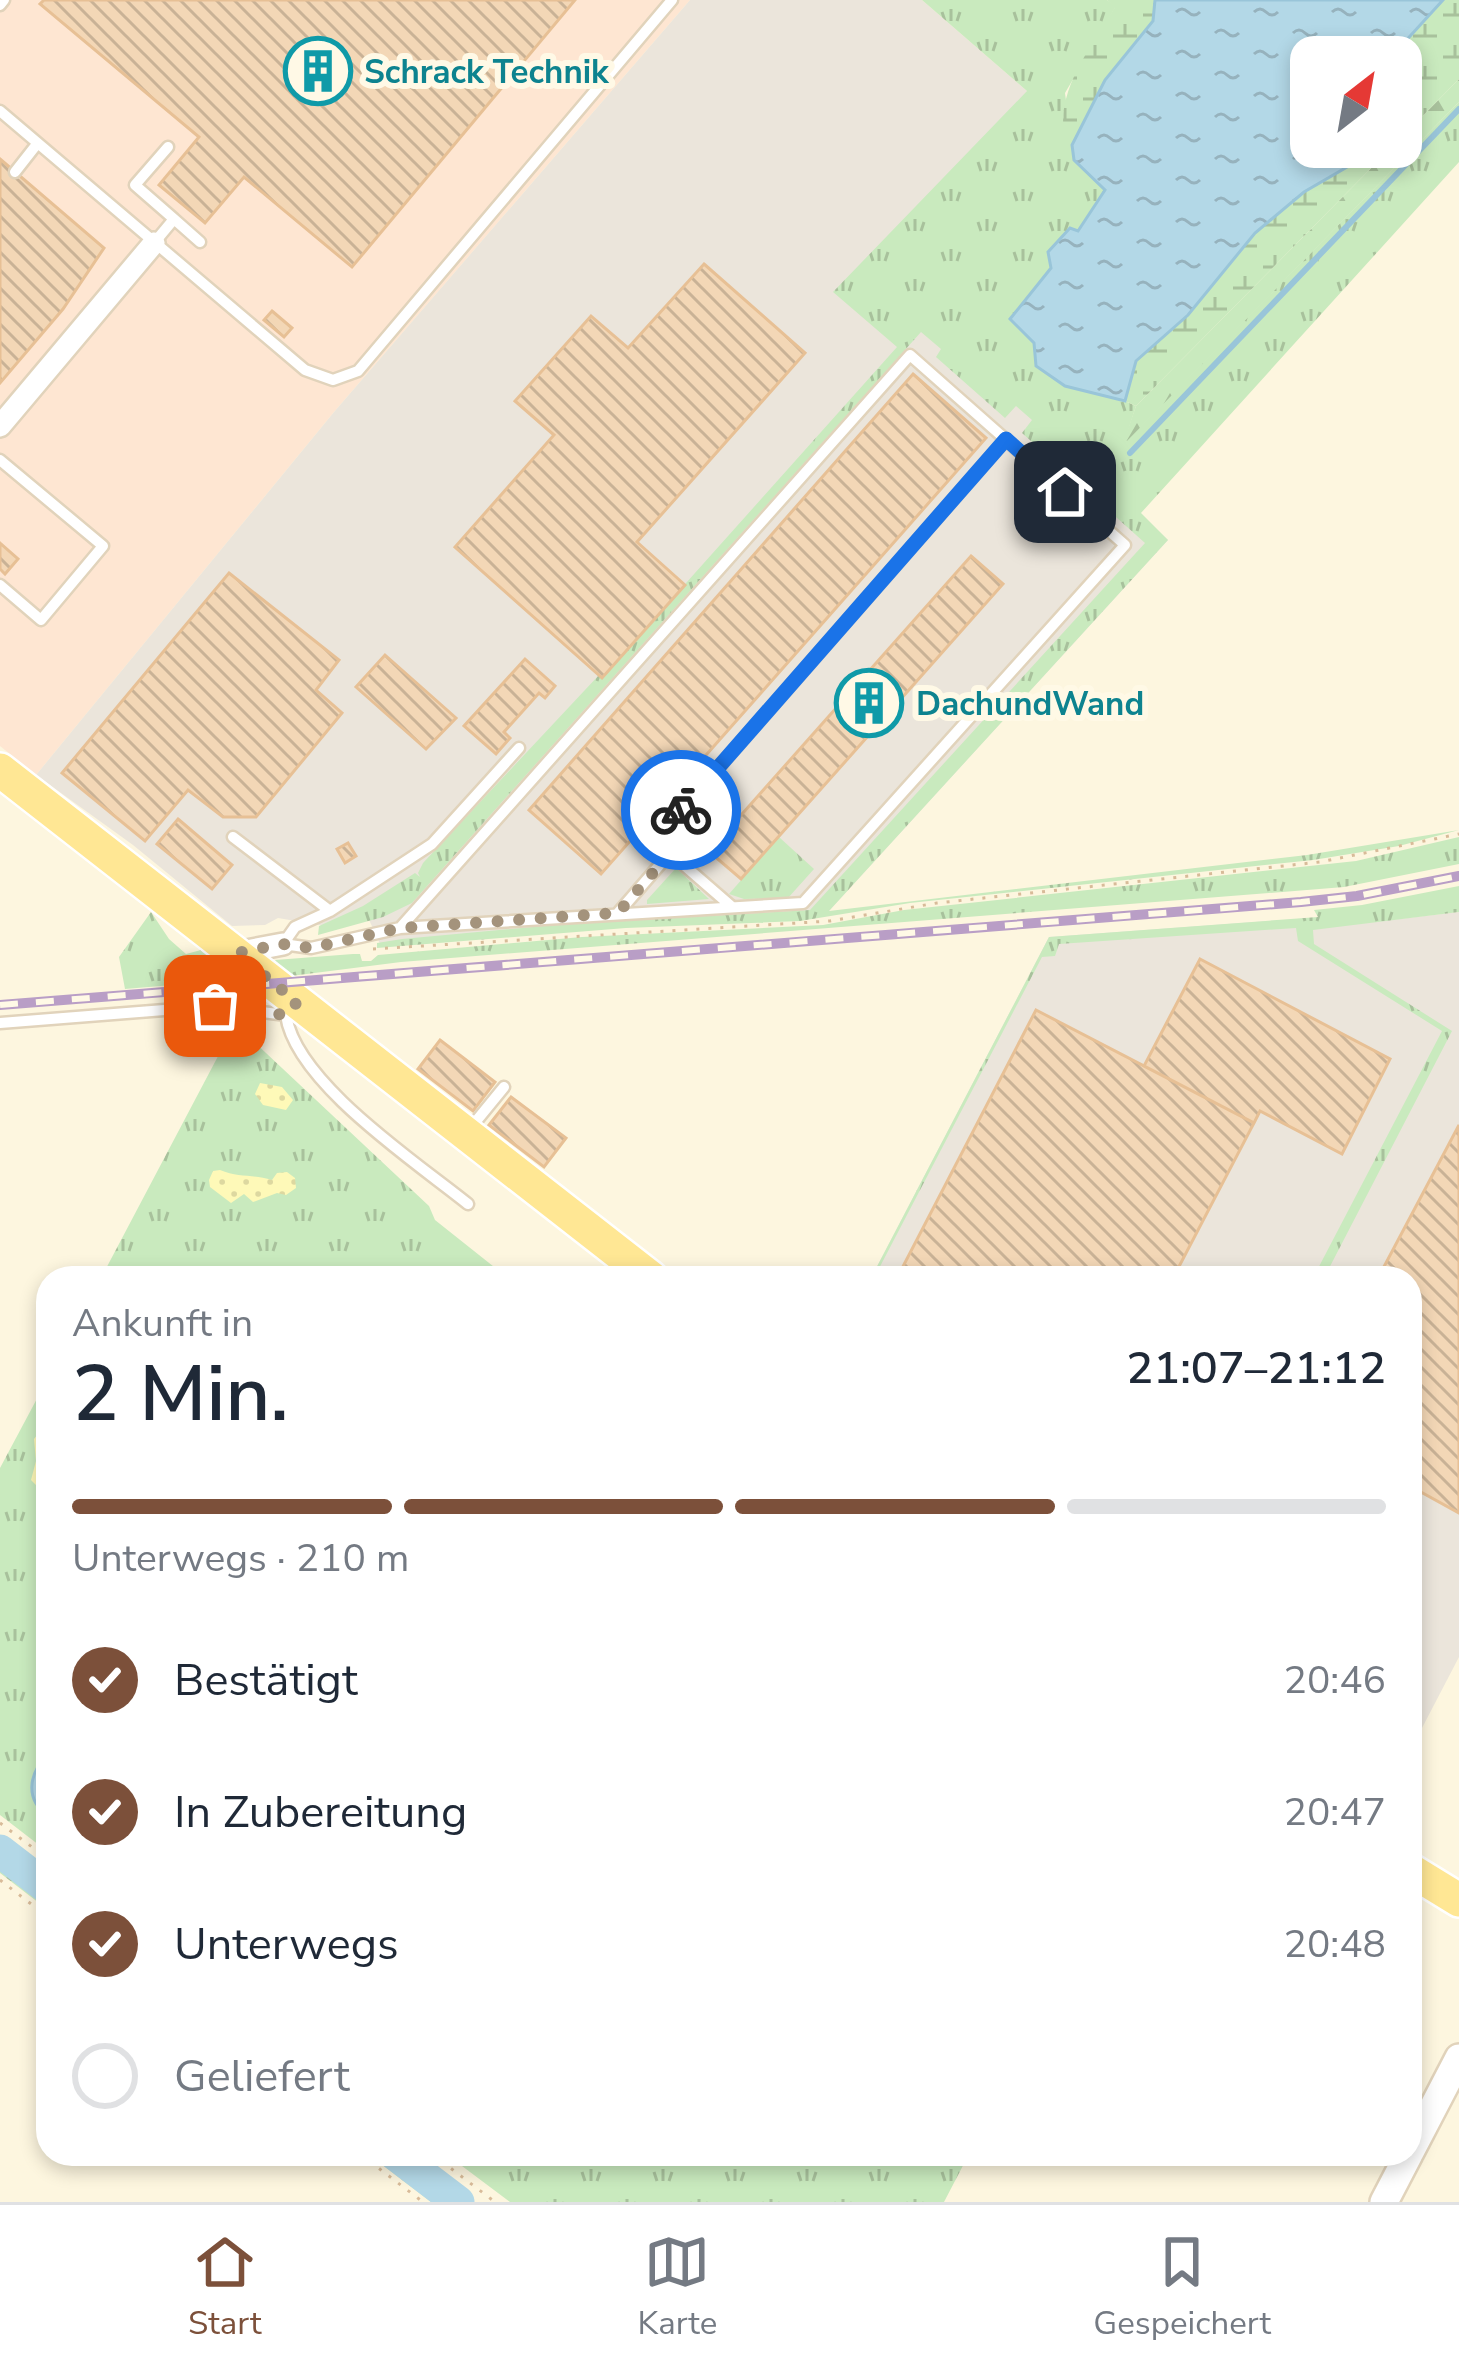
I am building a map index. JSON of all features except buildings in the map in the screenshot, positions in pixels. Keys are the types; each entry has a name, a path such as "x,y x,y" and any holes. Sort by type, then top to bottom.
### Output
{"main road":[{"path":"0,770 236,953 291,1009 466,1134 636,1266"},
{"path":"1422,1877 1459,1900"}],"street":[{"path":"0,426 154,243"},
{"path":"236,953 283,944"},
{"path":"1422,2130 1459,2058"},
{"path":"1384,2202 1403,2166"}],"lane":[{"path":"0,111 305,370 333,380 358,371 671,0"},
{"path":"15,172 37,144"},
{"path":"168,147 135,185 200,242"},
{"path":"154,243 174,219"},
{"path":"400,928 910,355 1125,545 802,903 400,928 311,948 283,944 295,927 330,911 432,844 519,748"},
{"path":"732,907 656,840 1006,439"},
{"path":"0,460 103,546 41,620 0,585"},
{"path":"233,836 330,911"},
{"path":"618,913 670,853"},
{"path":"0,1022 215,1006 291,1009 289,1035 344,1105 468,1204"},
{"path":"466,1134 504,1087"}],"path":[{"path":"355,941 378,951 640,930 797,924 937,903 1320,862 1459,834"},
{"path":"0,1822 36,1850"},
{"path":"0,1880 36,1908"},
{"path":"376,2166 423,2202"},
{"path":"448,2166 495,2202"}],"shaded area":[{"path":"0,0 690,0 334,412 36,775 0,746"},
{"path":"690,0 922,0 1027,91 925,316 1168,540 828,912 381,946 365,911 331,927 278,918 265,925 232,926 133,845 36,775 334,412"},
{"path":"1459,912 1459,1657 1422,1728 1422,1266 877,1266 1049,937 1311,918 1313,929"}],"green space":[{"path":"922,0 1107,0 1116,6 1065,93 1074,160 1105,189 1078,231 1125,401 1136,406 1124,443 1394,168 1422,168 1422,140 1459,102 1459,162 1141,513 1168,540 829,911 1307,855 1459,830 1313,860 910,903 800,921 626,928 377,948 377,943 402,939 566,924 810,910 1145,543 1022,433 1032,420 1016,406 1005,418 936,357 941,349 921,332 412,903 383,917 318,935 319,926 363,906 415,873 420,877 423,863 602,677 897,347 833,292 1027,91"},
{"path":"1107,0 1155,0 1153,21 1105,80 1072,145 1074,160 1065,140 1066,100 1082,61 1115,7"},
{"path":"1443,0 1459,0 1459,79 1422,117 1422,36 1410,36"},
{"path":"1459,79 1459,102 1422,140 1422,117"},
{"path":"1345,168 1371,168 1136,406 1125,401 1136,361 1188,315 1255,233 1304,192"},
{"path":"1371,168 1394,168 1122,446 1136,406"},
{"path":"779,837 814,869 788,898 744,899 729,894"},
{"path":"1459,837 1459,864 1344,887 401,962 283,977 275,960 360,954 362,961 371,961 378,955 582,937 823,925 904,910 1356,861"},
{"path":"676,868 709,899 647,904 647,900"},
{"path":"1459,886 1459,912 1313,930 1314,944 1452,1031 1330,1266 1319,1266 1442,1031 1298,941 1296,928 1059,944 1055,956 1042,957 877,1266 1049,937 1318,917 1314,910"},
{"path":"151,912 186,954 201,950 226,961 208,982 125,989 119,957"},
{"path":"235,1024 429,1206 435,1220 493,1266 107,1266"},
{"path":"36,1400 36,1843 0,1815 0,1468"},
{"path":"0,1858 36,1886 36,1901 0,1873"},
{"path":"384,2166 402,2166 449,2202 431,2202"},
{"path":"462,2166 963,2166 944,2202 510,2202"}],"sand":[{"path":"260,1083 282,1087 293,1100 286,1110 263,1105 255,1094"},
{"path":"213,1171 272,1180 277,1173 287,1172 295,1178 296,1188 253,1202 244,1194 231,1203 210,1187"}],"water":[{"path":"1155,0 1443,0 1410,36 1290,36 1290,168 1345,168 1304,192 1255,233 1188,315 1136,361 1125,401 1065,386 1036,366 1034,343 1010,319 1051,268 1048,252 1070,228 1078,231 1105,190 1074,160 1072,145 1105,80 1153,21"}],"waterway":[{"path":"1130,453 1459,109"},
{"path":"0,1851 36,1879"},
{"path":"411,2166 458,2202"}],"railway":[{"path":"0,1005 1301,902 1459,876"}],"way so far":[{"path":"215,1006 286,1015 297,1002 236,953 283,944 311,948 400,928 618,913 670,853 656,840 681,810"}],"place":[{"name":"Schrack Technik","path":"318,71"},
{"name":"DachundWand","path":"869,703"}],"route":[{"path":"681,810 1006,439 1065,492"}]}
